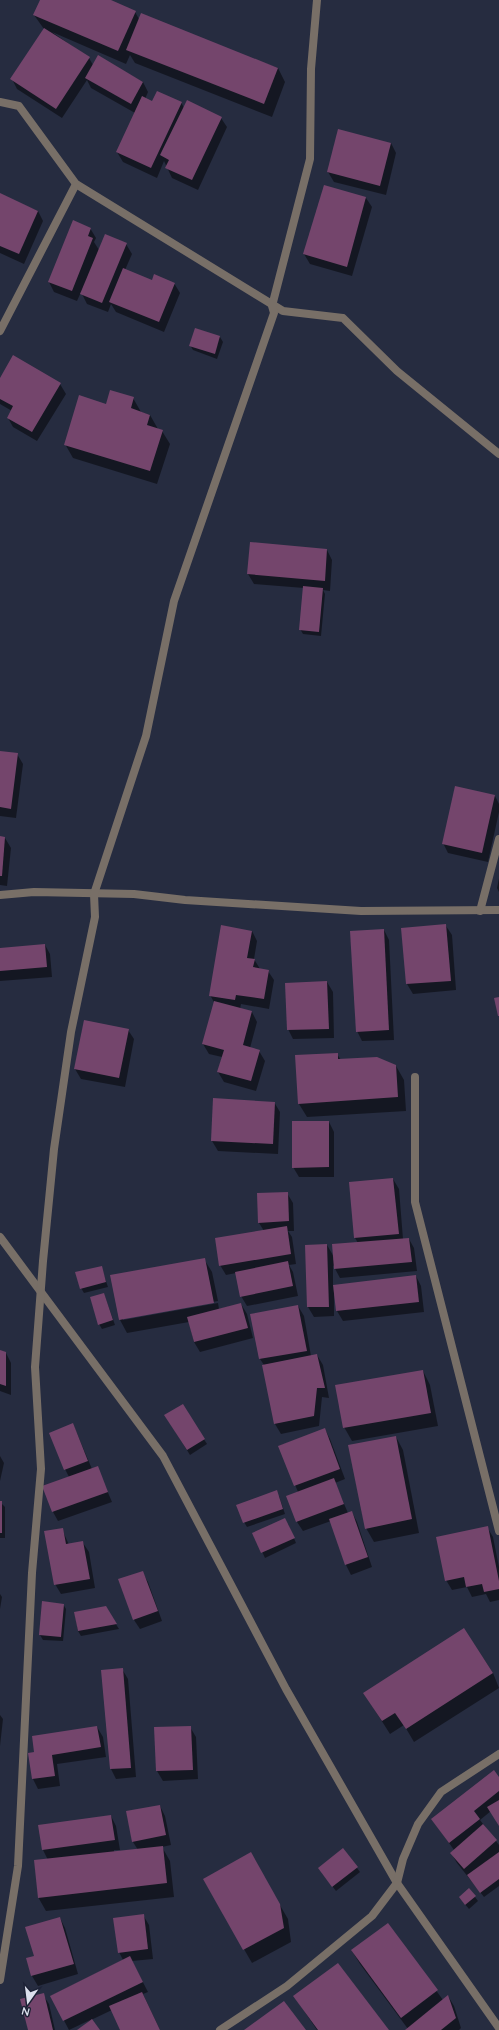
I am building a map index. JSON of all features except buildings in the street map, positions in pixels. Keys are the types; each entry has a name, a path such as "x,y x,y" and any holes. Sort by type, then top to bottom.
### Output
{"street":[{"path":"0,1980 18,1866 32,1574 41,1469 35,1367 54,1149 70,1032 95,918 94,894 146,736 174,601 220,464 274,313 272,306 310,159 311,69 316,0"},
{"path":"0,102 20,106 76,184 283,310 343,318 397,371 499,454"},
{"path":"0,331 76,184"},
{"path":"480,910 499,839"},
{"path":"0,894 34,892 134,894 185,900 361,911 499,910"},
{"path":"415,1077 415,1202 499,1531"},
{"path":"0,1237 41,1290 163,1456 286,1689 397,1883 499,2028"},
{"path":"220,2030 287,1986 372,1916 397,1883 403,1859 418,1824 441,1792 499,1754"}]}
